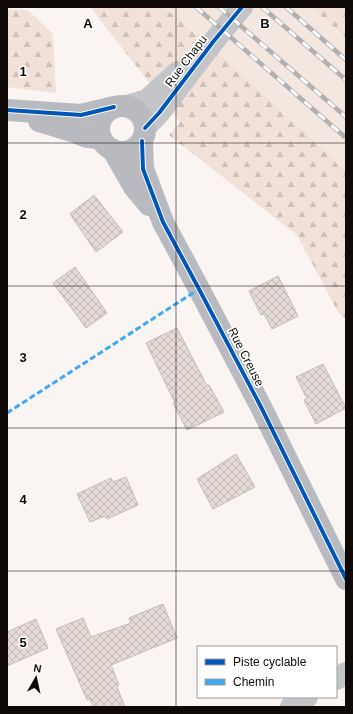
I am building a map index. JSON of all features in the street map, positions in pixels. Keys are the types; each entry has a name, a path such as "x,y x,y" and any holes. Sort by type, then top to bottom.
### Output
{"street":[{"name":"Rue Chapu","path":"144,134 213,42 242,7"},
{"name":"Rue Chapu","path":"121,107 147,100 213,42"},
{"path":"107,144 99,127 101,120 107,112 121,107"},
{"path":"121,107 134,109 144,120 144,134 137,147 130,151 121,152 107,144 75,132 7,110 81,115 121,107"},
{"name":"Rue Creuse","path":"144,134 143,169 163,222 260,407 346,579"},
{"name":"Rue Creuse","path":"107,144 134,187 163,222"},
{"path":"337,678 346,673"},
{"path":"291,707 305,698"}],"shaded area":[{"path":"164,7 311,7 346,38 346,171 229,62"}],"green space":[{"path":"90,7 164,7 229,62 346,171 346,320 338,312 297,235 169,135 180,122"},
{"path":"311,7 346,7 346,38"},
{"path":"7,9 28,10 53,34 56,93 7,87"}],"building":[{"path":"94,195 123,232 96,252 70,214"},
{"path":"75,267 107,313 86,328 53,283"},
{"path":"278,276 298,316 272,329 264,314 261,315 249,291"},
{"path":"177,328 207,386 209,385 224,412 187,430 146,343"},
{"path":"323,364 346,408 316,424 304,400 307,399 296,377"},
{"path":"236,454 255,487 213,509 197,479"},
{"path":"126,477 138,505 107,519 105,516 90,522 77,494 111,478 113,482"},
{"path":"163,604 177,638 111,665 119,685 117,687 125,707 93,707 90,699 87,700 56,629 83,618 91,637 131,623 129,618"},
{"path":"36,619 48,648 7,666 7,632"}],"railway":[{"path":"196,7 346,138"},
{"path":"219,7 346,117"},
{"path":"262,7 346,80"},
{"path":"286,7 346,60"}],"marked path":[{"path":"7,413 199,289"}],"cycle path":[{"path":"145,128 159,113 213,42 242,7"},
{"path":"7,110 81,115 114,107"},
{"path":"142,141 143,169 163,222 261,407 346,579"}]}
